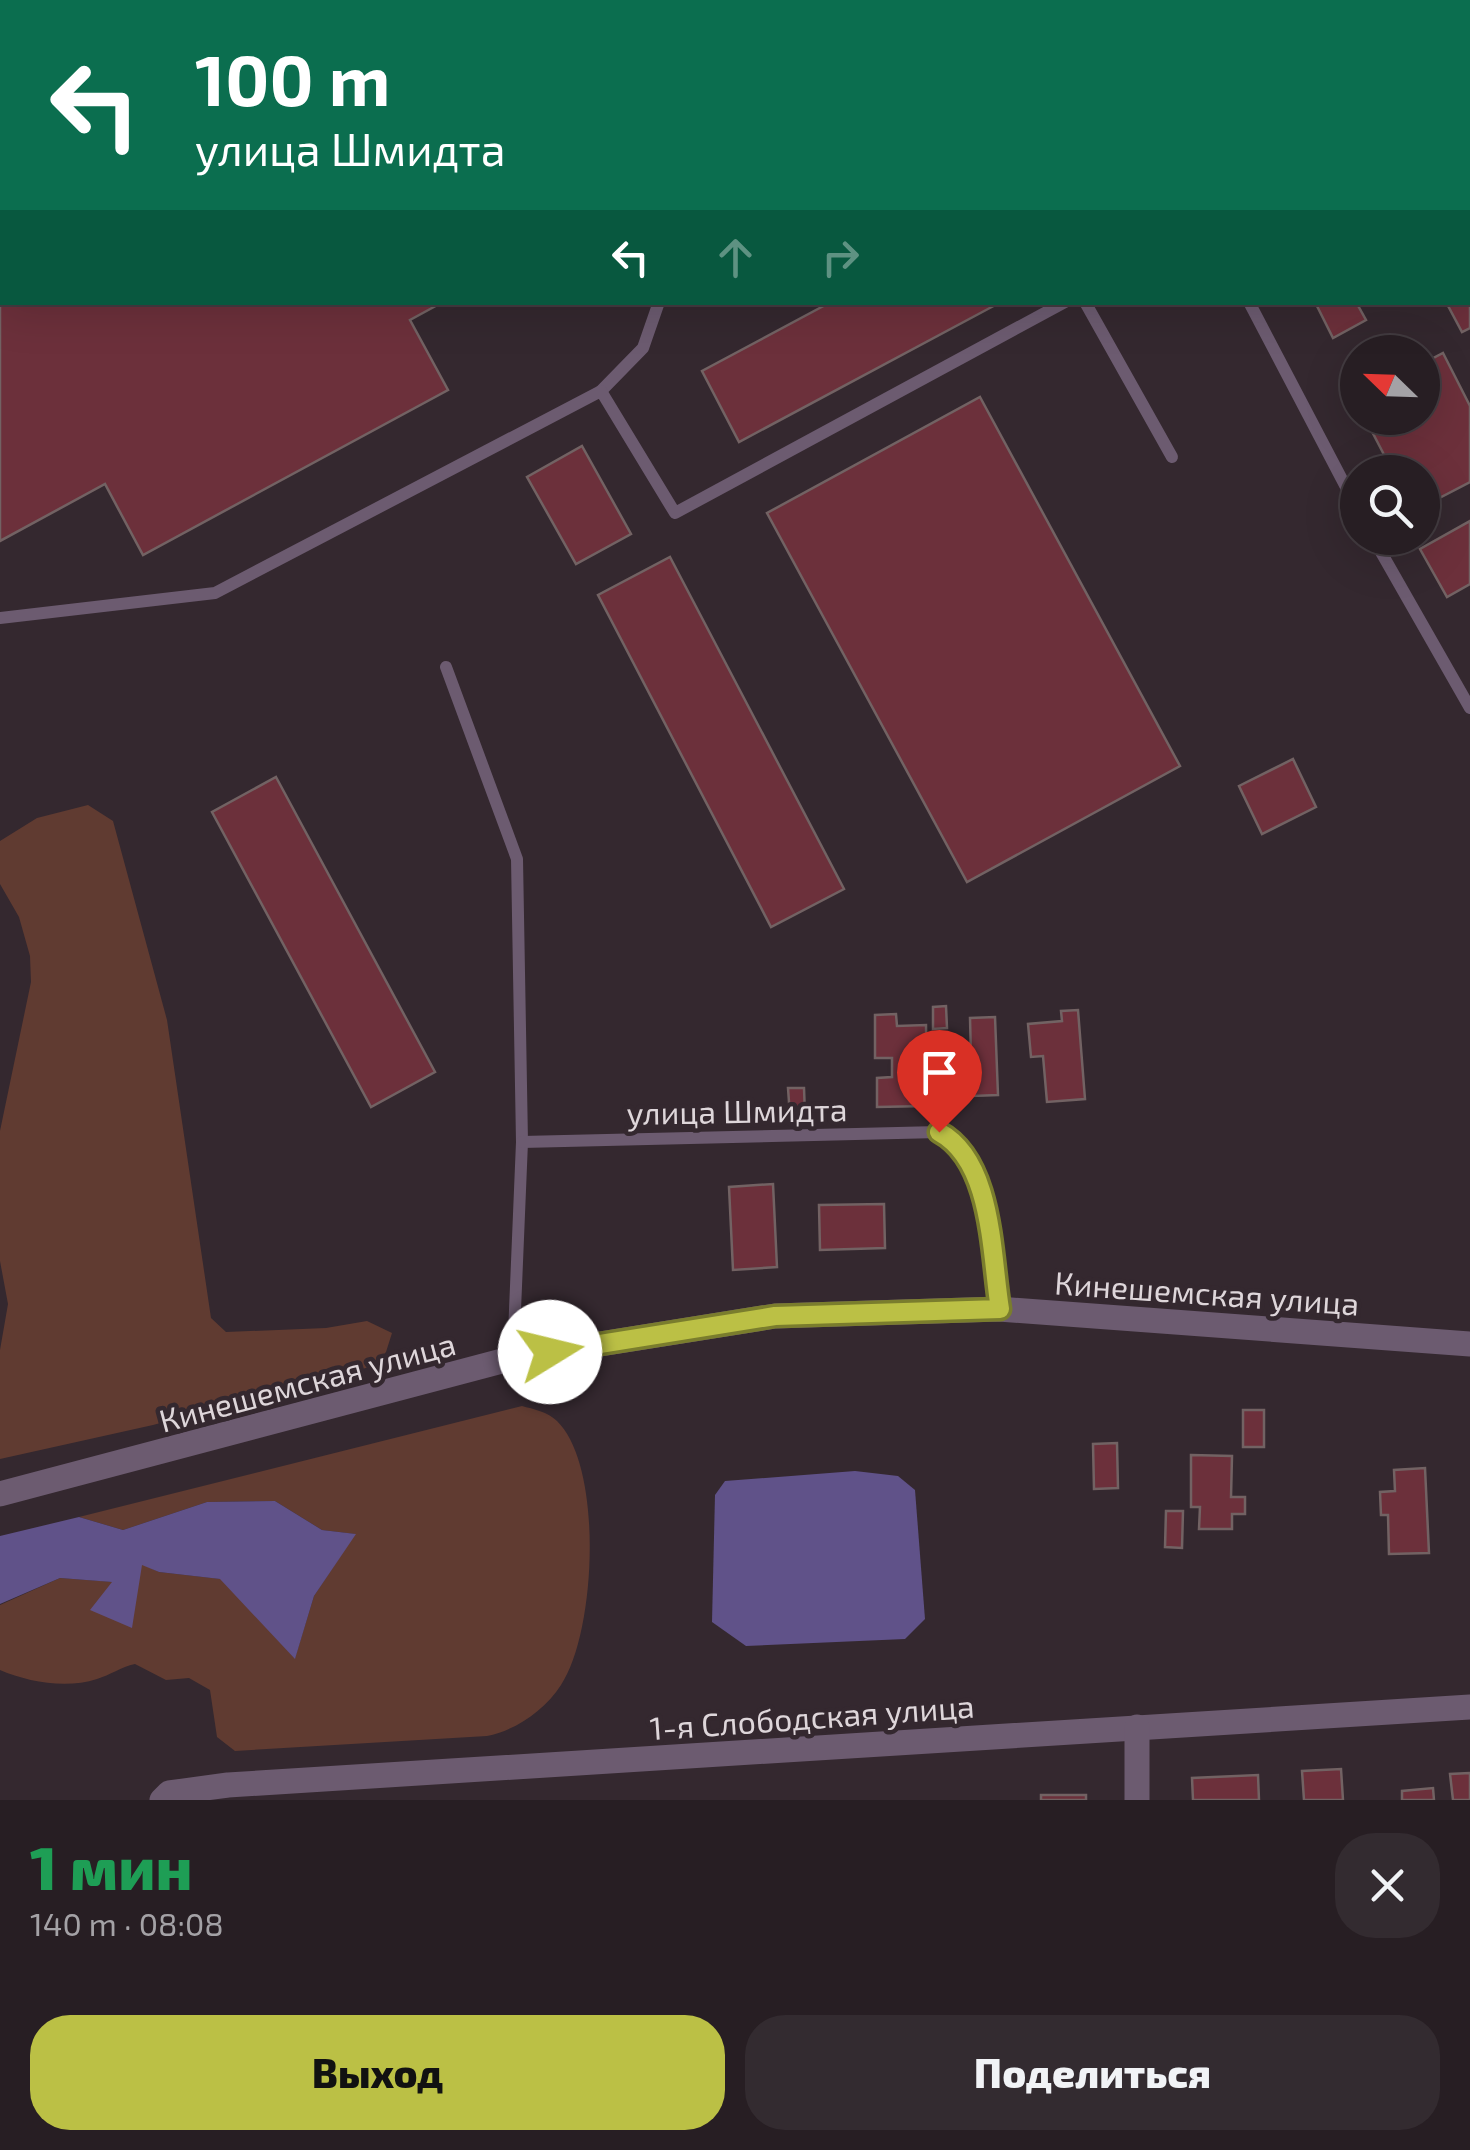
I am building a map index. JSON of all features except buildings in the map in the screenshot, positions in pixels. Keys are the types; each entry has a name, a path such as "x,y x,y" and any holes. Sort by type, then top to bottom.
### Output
{"street":[{"name":"Кинешемская улица","path":"0,1494 513,1358 775,1316 1000,1309 1470,1344"},
{"name":"1-я Слободская улица","path":"162,1800 169,1792 228,1785 1137,1727 1390,1716 1470,1707"},
{"path":"1137,1727 1137,1800"}],"lane":[{"path":"0,618 216,593 601,390 643,348 658,305"},
{"path":"601,390 674,513 1058,305"},
{"path":"1087,305 1172,457"},
{"path":"1251,305 1340,476"},
{"path":"1383,555 1470,708"},
{"path":"446,667 517,859 522,1142 513,1358"},
{"name":"улица Шмидта","path":"522,1142 939,1132 958,1142 975,1171 1000,1309"}],"shaded area":[{"path":"88,805 113,821 167,1020 211,1318 226,1332 326,1328 367,1321 392,1333 386,1352 373,1366 153,1425 0,1459 0,1350 8,1304 0,1261 0,1131 31,982 30,956 19,917 0,884 0,841 37,818"},
{"path":"522,1406 553,1418 572,1443 582,1474 590,1551 588,1591 573,1661 554,1694 519,1724 487,1736 235,1751 217,1737 210,1690 189,1678 166,1680 135,1664 73,1684 35,1681 0,1670 0,1605 60,1578 114,1582 142,1564 159,1572 221,1579 295,1658 314,1596 355,1534 322,1530 275,1501 207,1502 123,1530 79,1517"},
{"path":"855,1471 898,1476 915,1490 925,1619 905,1639 746,1646 712,1622 715,1495 725,1481"},
{"path":"275,1501 322,1530 356,1534 314,1596 295,1659 220,1579 159,1572 142,1565 132,1628 90,1610 112,1582 60,1578 0,1604 0,1536 79,1517 123,1530 207,1502"}],"route":[{"path":"550,1352 775,1316 1000,1309 975,1171 958,1142 939,1132"}]}
